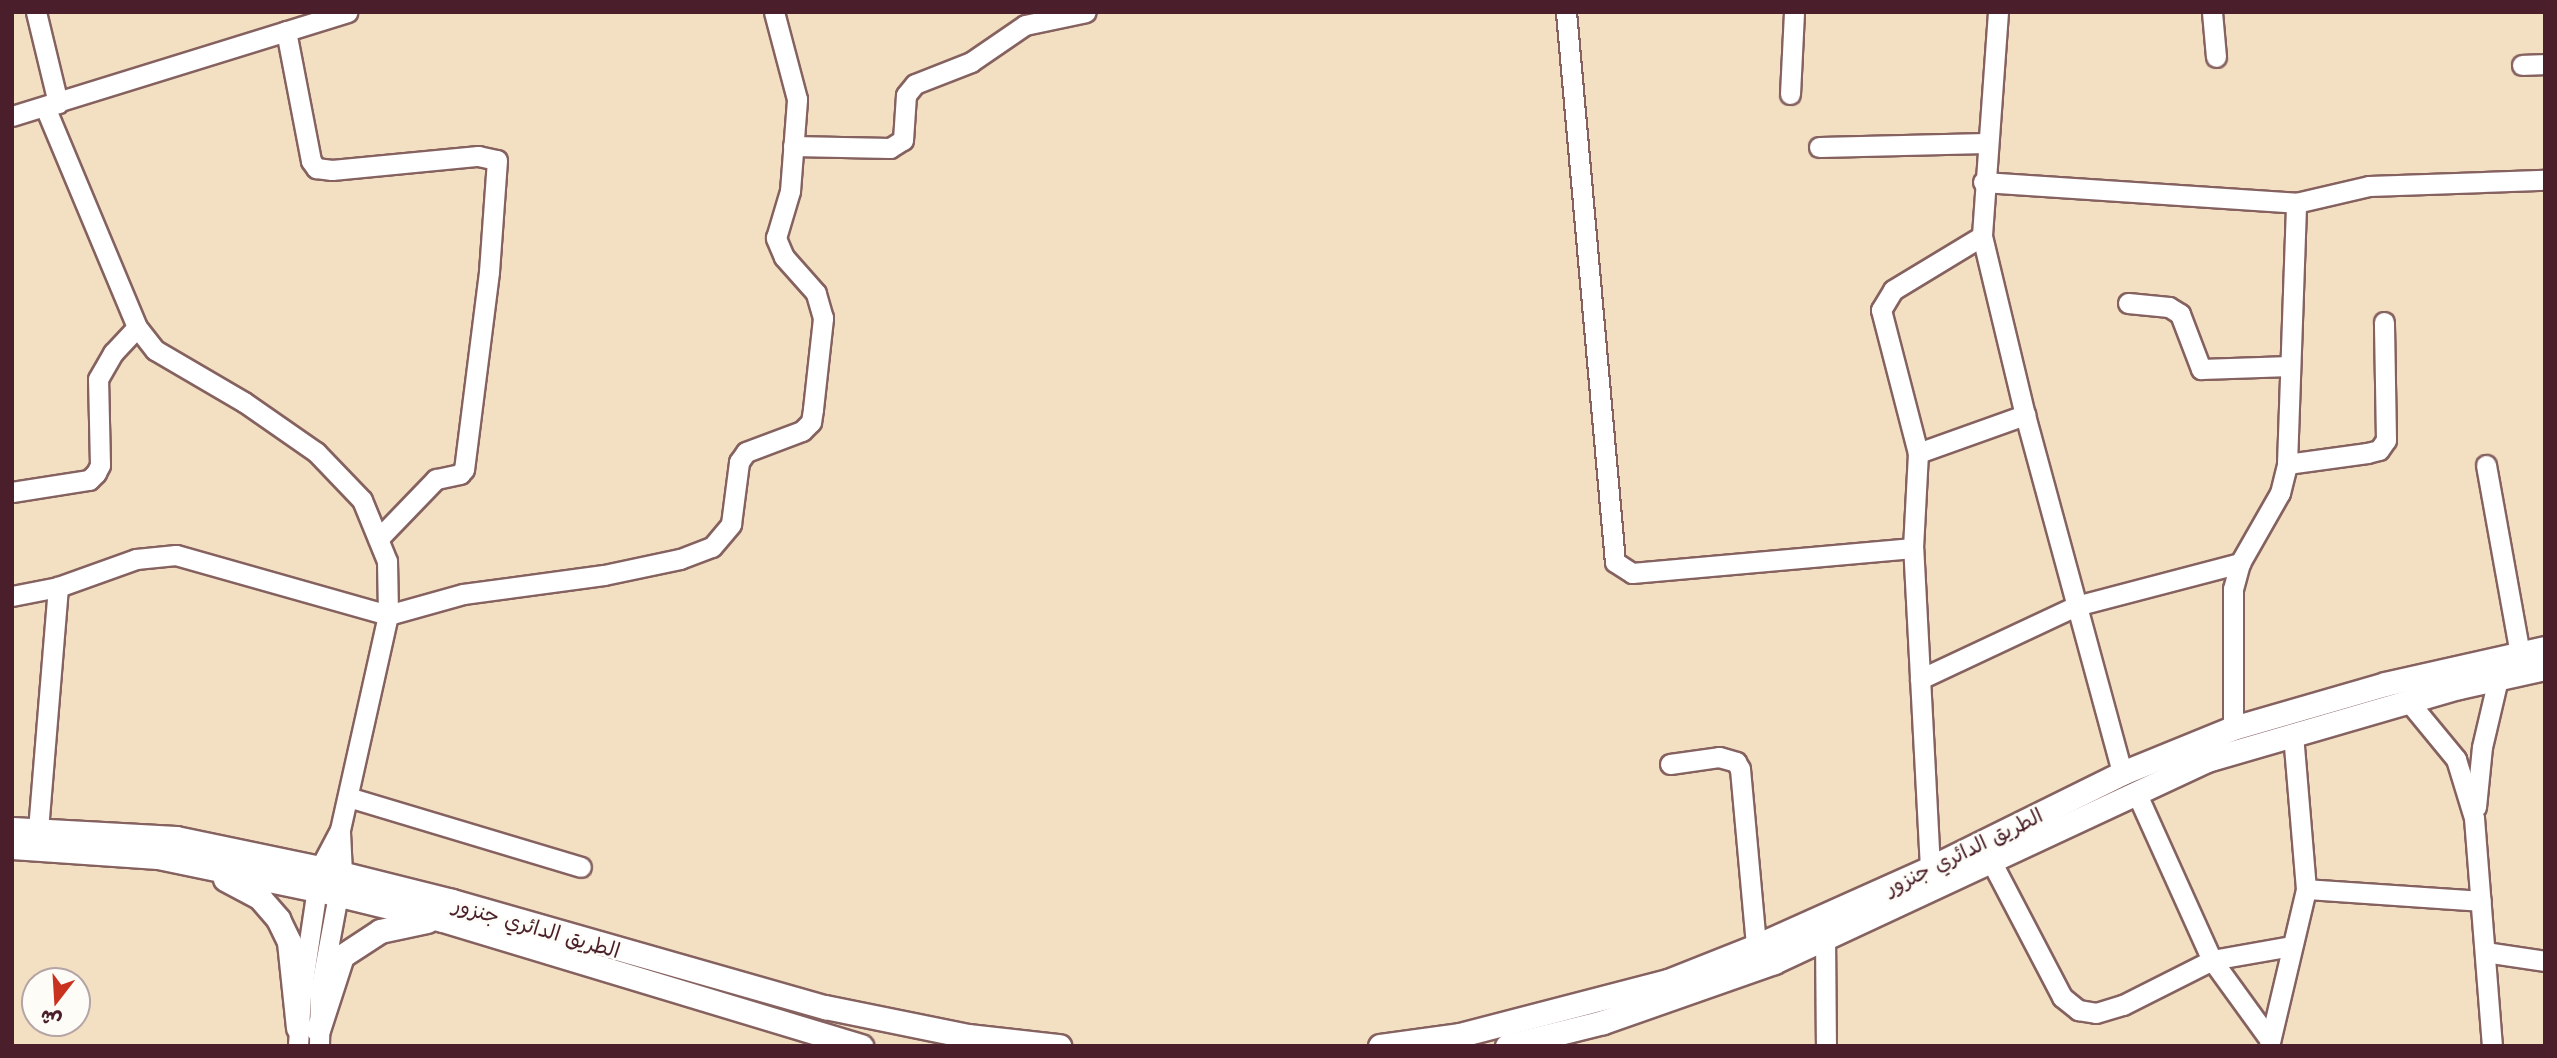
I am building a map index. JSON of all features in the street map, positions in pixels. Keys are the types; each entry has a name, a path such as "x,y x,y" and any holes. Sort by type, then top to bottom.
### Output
{"main road":[{"name":"الطريق الدائري جنزور","path":"1381,1046 1460,1035 1559,1013 1668,981 1756,946 1930,868 2122,773 2233,728 2385,684 2545,648"},
{"name":"الطريق الدائري جنزور","path":"1507,1046 1603,1022 1774,961 2207,760 2409,702 2545,668"},
{"name":"الطريق الدائري جنزور","path":"12,829 176,838 329,881 824,1007 968,1036 1059,1046"},
{"name":"الطريق الدائري جنزور","path":"12,848 190,864 329,881 443,920 861,1046"},
{"path":"190,864 240,885 278,919 289,942 308,1037"},
{"path":"308,1037 342,956 358,942 405,923 443,920"}],"street":[{"path":"36,12 52,105 137,327 155,350 244,402 316,452 362,500 387,561 388,615 329,881 308,1037"},
{"path":"12,596 58,587 136,559 176,555 388,615 463,594 604,575 680,559 712,547 731,524 739,462 746,452 802,431 811,422 823,318 816,293 784,257 776,239 790,191 797,99 774,12"},
{"path":"793,146 890,148 903,140 906,94 915,84 971,62 1025,25 1086,12"},
{"path":"1566,12 1615,562 1632,573 1913,548"},
{"path":"1790,94 1794,12"},
{"path":"1998,12 1983,182 1982,236 2025,415 2122,773"},
{"path":"2212,12 2216,57"},
{"path":"12,117 339,13"},
{"path":"286,31 311,161 316,168 331,170 478,156 497,160 489,272 464,469 460,474 436,479 378,539"},
{"path":"2522,65 2545,64"},
{"path":"1819,147 1987,143"},
{"path":"1983,182 2296,203 2368,186 2545,180"},
{"path":"2233,728 2230,610 2240,563 2280,493 2287,464 2296,203"},
{"path":"1930,868 1913,548 1918,453 1881,310 1893,290 1982,236"},
{"path":"2128,303 2169,307 2180,314 2201,369 2290,366"},
{"path":"2287,464 2367,453 2379,450 2386,440 2384,322"},
{"path":"12,492 89,480 96,474 100,465 98,379 113,353 137,327"},
{"path":"1918,453 2025,415"},
{"path":"2486,465 2521,654"},
{"path":"1920,679 2076,606 2240,563"},
{"path":"38,830 58,587"},
{"path":"2492,1046 2474,818 2482,747 2498,679"},
{"path":"2409,702 2456,759 2474,818"},
{"path":"2269,1043 2306,889 2293,734"},
{"path":"1670,764 1719,757 1736,762 1740,769 1756,946"},
{"path":"2136,792 2212,960 2269,1043"},
{"path":"348,797 581,867"},
{"path":"1990,859 2062,997 2078,1010 2096,1013 2123,1005 2212,960 2291,946"},
{"path":"2306,889 2481,901"},
{"path":"1825,936 1826,1046"},
{"path":"2484,952 2545,961"}]}
